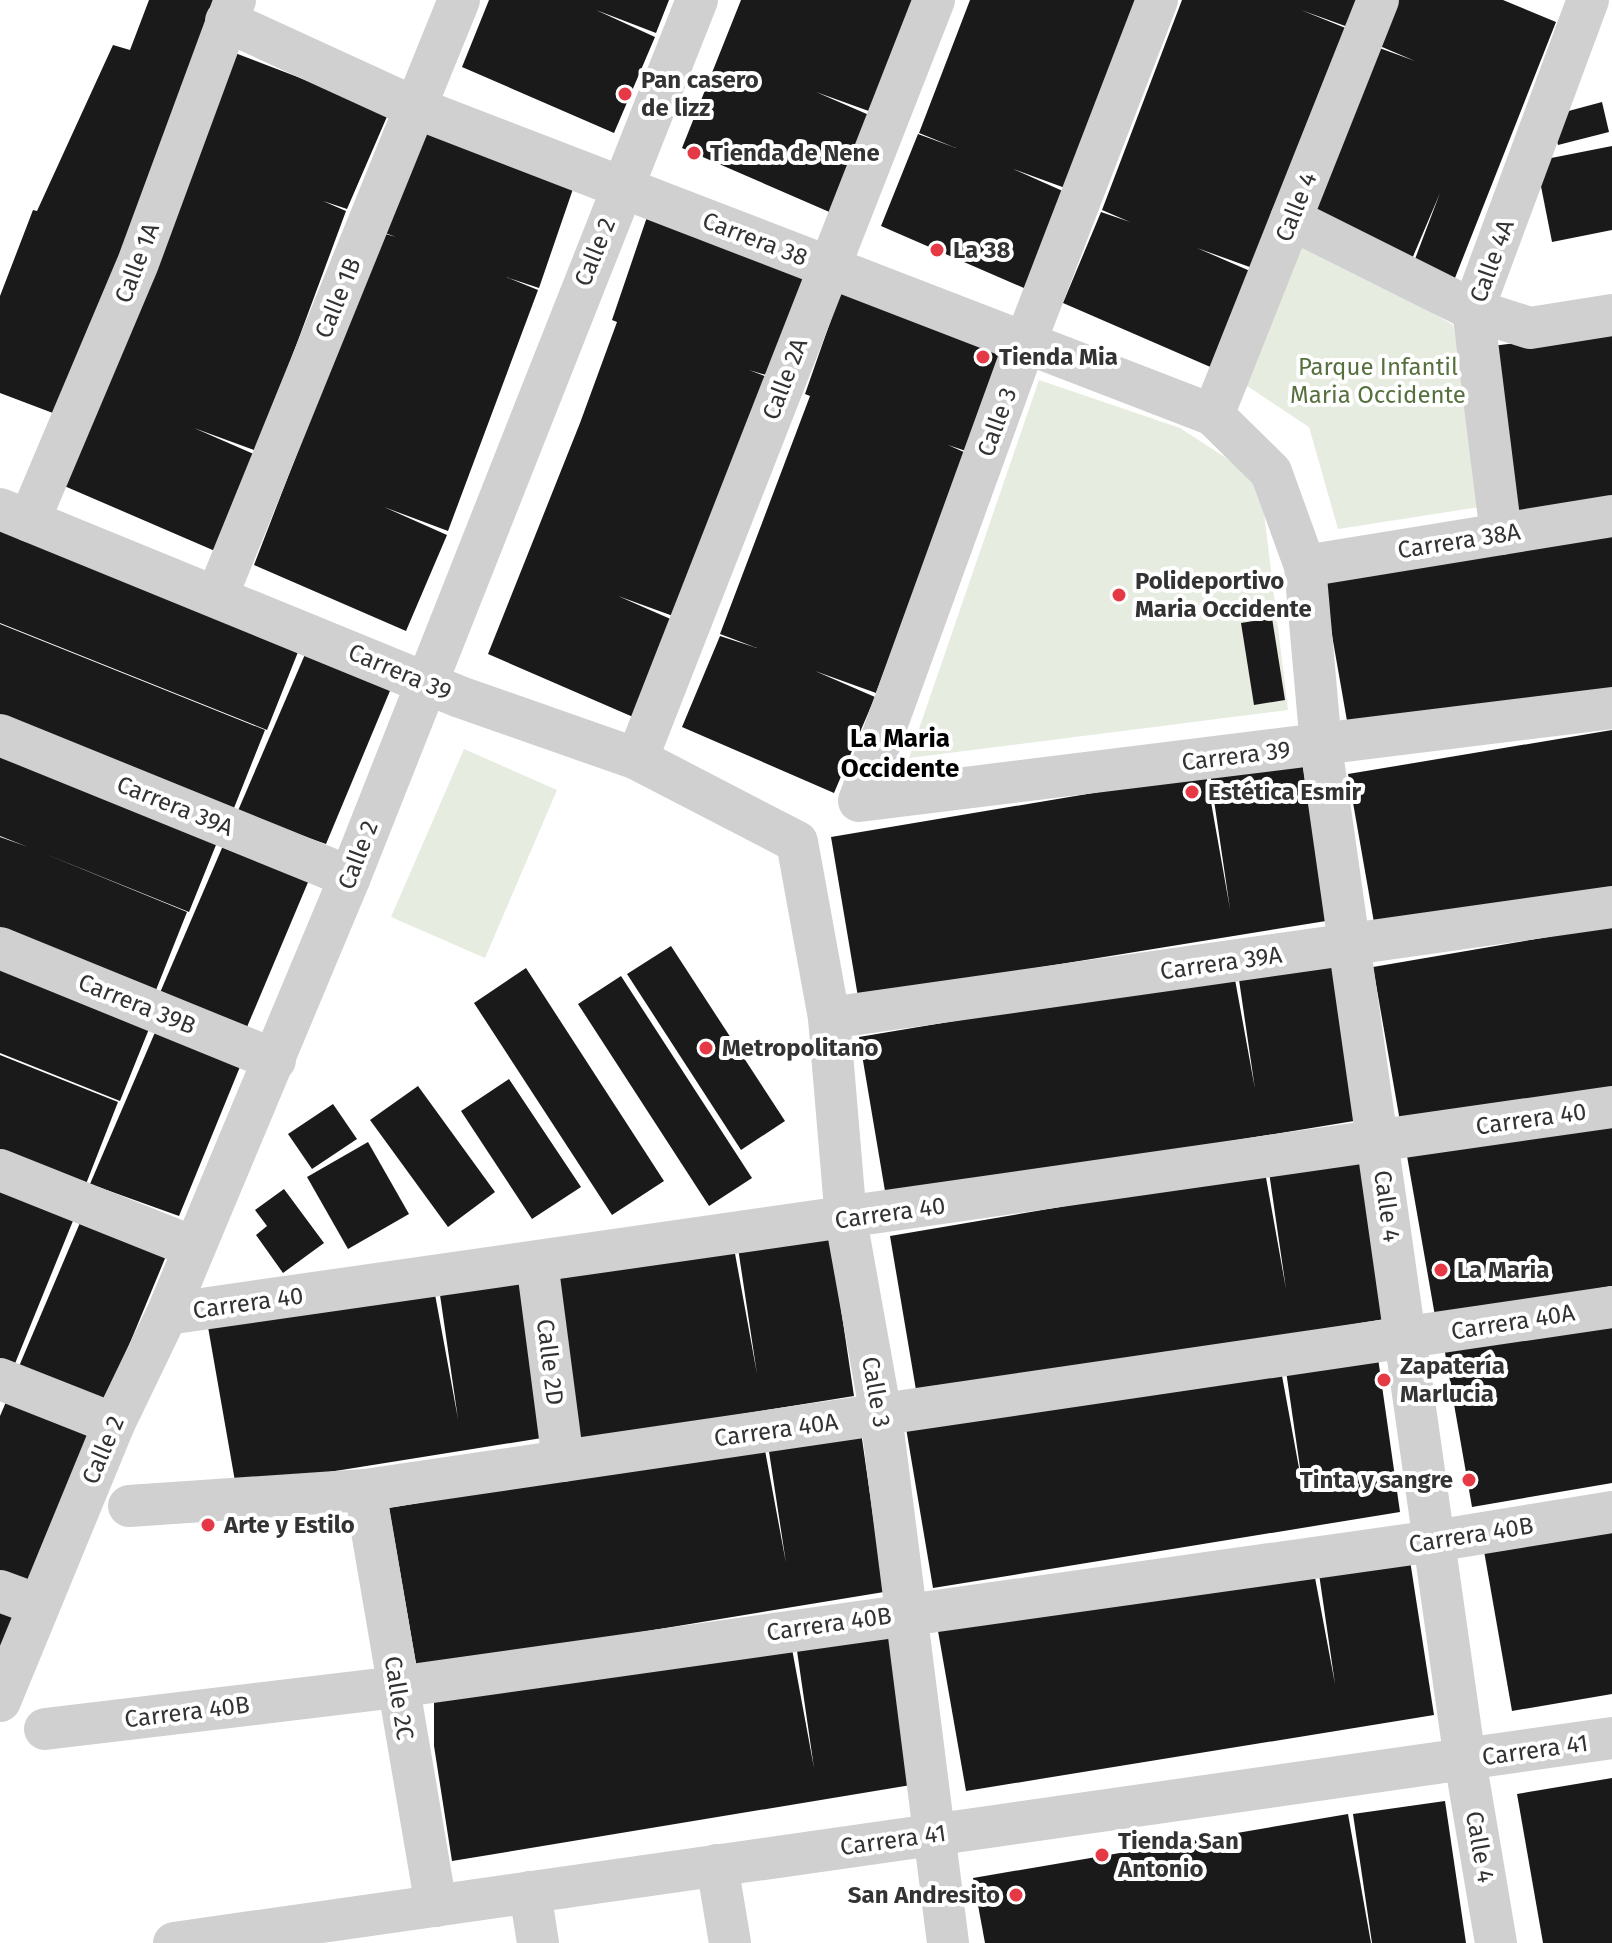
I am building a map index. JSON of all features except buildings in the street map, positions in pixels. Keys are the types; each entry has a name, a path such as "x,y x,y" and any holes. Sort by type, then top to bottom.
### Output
{"street":[{"name":"Calle 1B","path":"217,596 459,0"},
{"name":"Calle 2","path":"0,1701 114,1424 167,1314 350,877 424,682 697,0"},
{"name":"Calle 2A","path":"637,759 934,0"},
{"name":"Calle 3","path":"859,801 1025,343 1157,0"},
{"name":"Calle 4","path":"1213,415 1378,0"},
{"name":"Calle 4A","path":"1501,534 1473,310 1588,0"},
{"name":"Carrera 38","path":"231,11 416,108 1213,415 1271,472"},
{"name":"Calle 1A","path":"14,515 138,263 231,11"},
{"path":"1291,219 1473,310 1530,328 1612,315"},
{"name":"Calle 4","path":"1271,472 1305,566 1321,746 1465,1760 1496,1943"},
{"name":"Carrera 39","path":"14,515 424,682 637,759 797,842"},
{"name":"Carrera 38A","path":"1305,566 1612,516"},
{"name":"Carrera 39","path":"859,801 1612,708"},
{"name":"Carrera 39A","path":"0,735 350,877"},
{"name":"Calle 3","path":"797,842 829,1018 846,1220 881,1415 948,1943"},
{"name":"Carrera 39A","path":"829,1018 1612,907"},
{"name":"Carrera 39B","path":"0,948 275,1060"},
{"name":"Carrera 40","path":"167,1314 846,1220 1612,1107"},
{"path":"0,1170 193,1247"},
{"name":"Calle 2D","path":"537,1262 563,1461"},
{"name":"Carrera 40A","path":"129,1506 365,1490 1612,1307"},
{"path":"0,1379 114,1424"},
{"name":"Calle 2C","path":"365,1490 436,1906"},
{"name":"Carrera 40B","path":"45,1729 397,1687 1434,1541 1612,1512"},
{"path":"0,1591 38,1605"},
{"name":"Carrera 41","path":"174,1943 312,1933 436,1906 1612,1738"},
{"path":"717,1865 730,1943"},
{"path":"530,1892 538,1943"}],"green space":[{"name":"Parque Infantil Maria Occidente","path":"1304,237 1453,325 1486,506 1338,529 1309,427 1238,380"},
{"name":"Polideportivo Maria Occidente","path":"1039,380 1180,428 1260,480 1288,710 909,758"},
{"path":"464,749 557,790 485,958 391,917"}],"place":[{"name":"Pan casero de lizz","path":"625,94"},
{"name":"Tienda de Nene","path":"694,153"},
{"name":"La 38","path":"937,250"},
{"name":"Tienda Mia","path":"983,357"},
{"name":"Polideportivo Maria Occidente","path":"1119,595"},
{"name":"Estética Esmir","path":"1192,792"},
{"name":"Metropolitano","path":"706,1048"},
{"name":"La Maria","path":"1441,1270"},
{"name":"Zapatería Marlucia","path":"1384,1380"},
{"name":"Tinta y sangre","path":"1469,1480"},
{"name":"Arte y Estilo","path":"208,1525"},
{"name":"Tienda San Antonio","path":"1102,1855"},
{"name":"San Andresito","path":"1016,1895"}],"district":[{"name":"La Maria Occidente","path":"900,753"}]}
